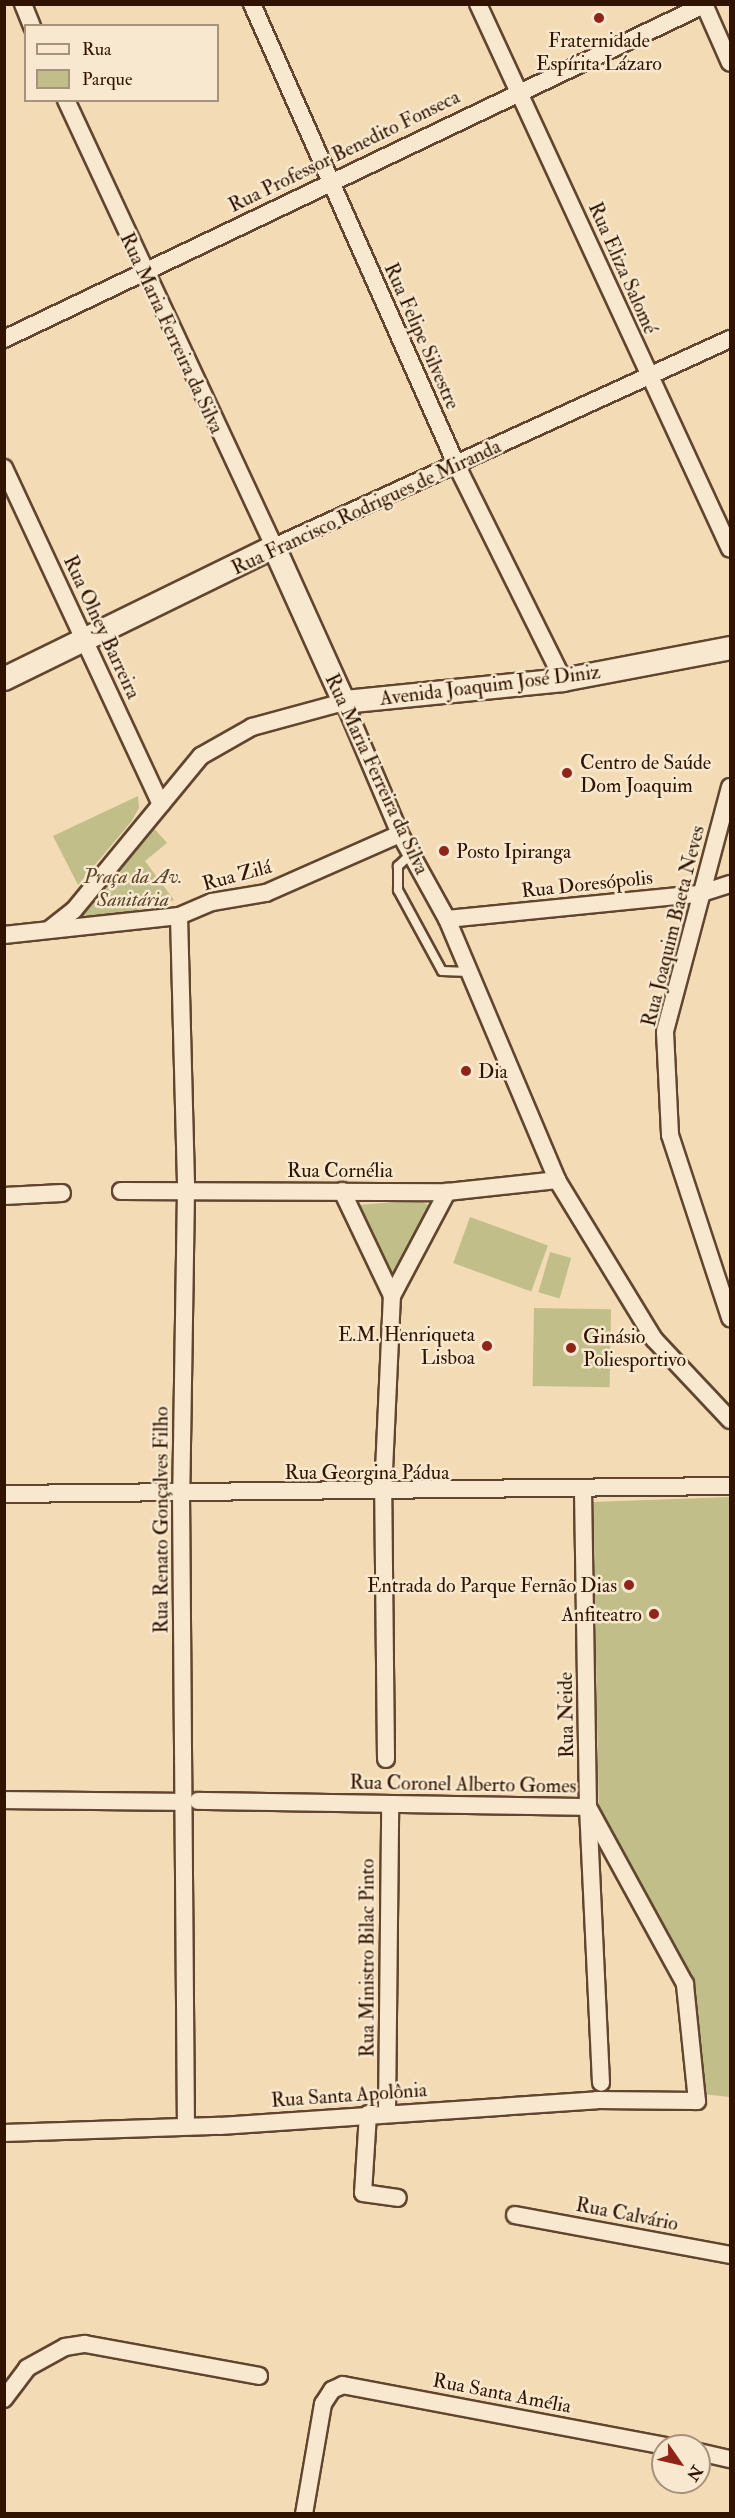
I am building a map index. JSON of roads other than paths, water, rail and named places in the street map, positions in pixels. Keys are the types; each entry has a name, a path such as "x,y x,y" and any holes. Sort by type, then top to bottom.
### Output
{"street":[{"path":"23,4 31,24"},
{"name":"Rua Felipe Silvestre","path":"252,4 456,464 563,680"},
{"name":"Rua Eliza Salomé","path":"478,4 520,90 649,377 730,549"},
{"path":"704,5 730,63"},
{"name":"Rua Professor Benedito Fonseca","path":"4,339 141,270 704,5"},
{"name":"Rua Maria Ferreira da Silva","path":"67,102 141,270 274,548 344,702 400,834 447,919 557,1180 654,1339 730,1420"},
{"name":"Rua Francisco Rodrigues de Miranda","path":"4,680 86,644 274,548 730,339"},
{"name":"Rua Olney Barreira","path":"4,468 161,804"},
{"name":"Avenida Joaquim José Diniz","path":"51,928 74,910 189,768 215,746 271,720 344,702 563,680 730,648"},
{"name":"Rua Joaquim Baeta Neves","path":"730,787 699,894 665,1032 670,1135 730,1318"},
{"name":"Rua Zilá","path":"4,935 51,928 179,916 212,902 266,892 400,834"},
{"name":"Rua Doresópolis","path":"447,919 699,894 730,884"},
{"name":"Rua Renato Gonçalves Filho","path":"179,916 186,1191 181,1493 191,1802 186,2125"},
{"name":"Rua Cornélia","path":"121,1191 447,1192 557,1180"},
{"path":"342,1191 392,1296"},
{"path":"386,1759 383,1493 392,1296 447,1192"},
{"path":"4,1196 62,1193"},
{"name":"Rua Georgina Pádua","path":"4,1494 383,1493 730,1486"},
{"name":"Rua Neide","path":"583,1490 588,1808 601,2083"},
{"name":"Rua Coronel Alberto Gomes","path":"4,1800 588,1808 685,1984 697,2101"},
{"name":"Rua Ministro Bilac Pinto","path":"387,2113 390,1804"},
{"name":"Rua Santa Apolônia","path":"4,2133 186,2125 597,2100 697,2101"},
{"path":"368,2114 363,2193 398,2198"},
{"name":"Rua Calvário","path":"515,2215 730,2255"},
{"path":"4,2399 27,2368 65,2348 85,2344 259,2376"},
{"name":"Rua Santa Amélia","path":"304,2514 323,2404 332,2390 360,2386 651,2443"},
{"path":"711,2455 730,2459"}],"lane":[{"path":"411,854 398,866 398,890 442,971 469,972"}],"place":[{"name":"Fraternidade Espírita Lázaro","path":"599,18"},
{"name":"Centro de Saúde Dom Joaquim","path":"567,773"},
{"name":"Posto Ipiranga","path":"444,851"},
{"name":"Dia","path":"466,1071"},
{"name":"E.M. Henriqueta Lisboa","path":"487,1346"},
{"name":"Ginásio Poliesportivo","path":"571,1348"},
{"name":"Entrada do Parque Fernão Dias","path":"629,1585"},
{"name":"Anfiteatro","path":"654,1614"}],"park label":[{"name":"Praça da Av. Sanitária","path":"133,888"}]}
